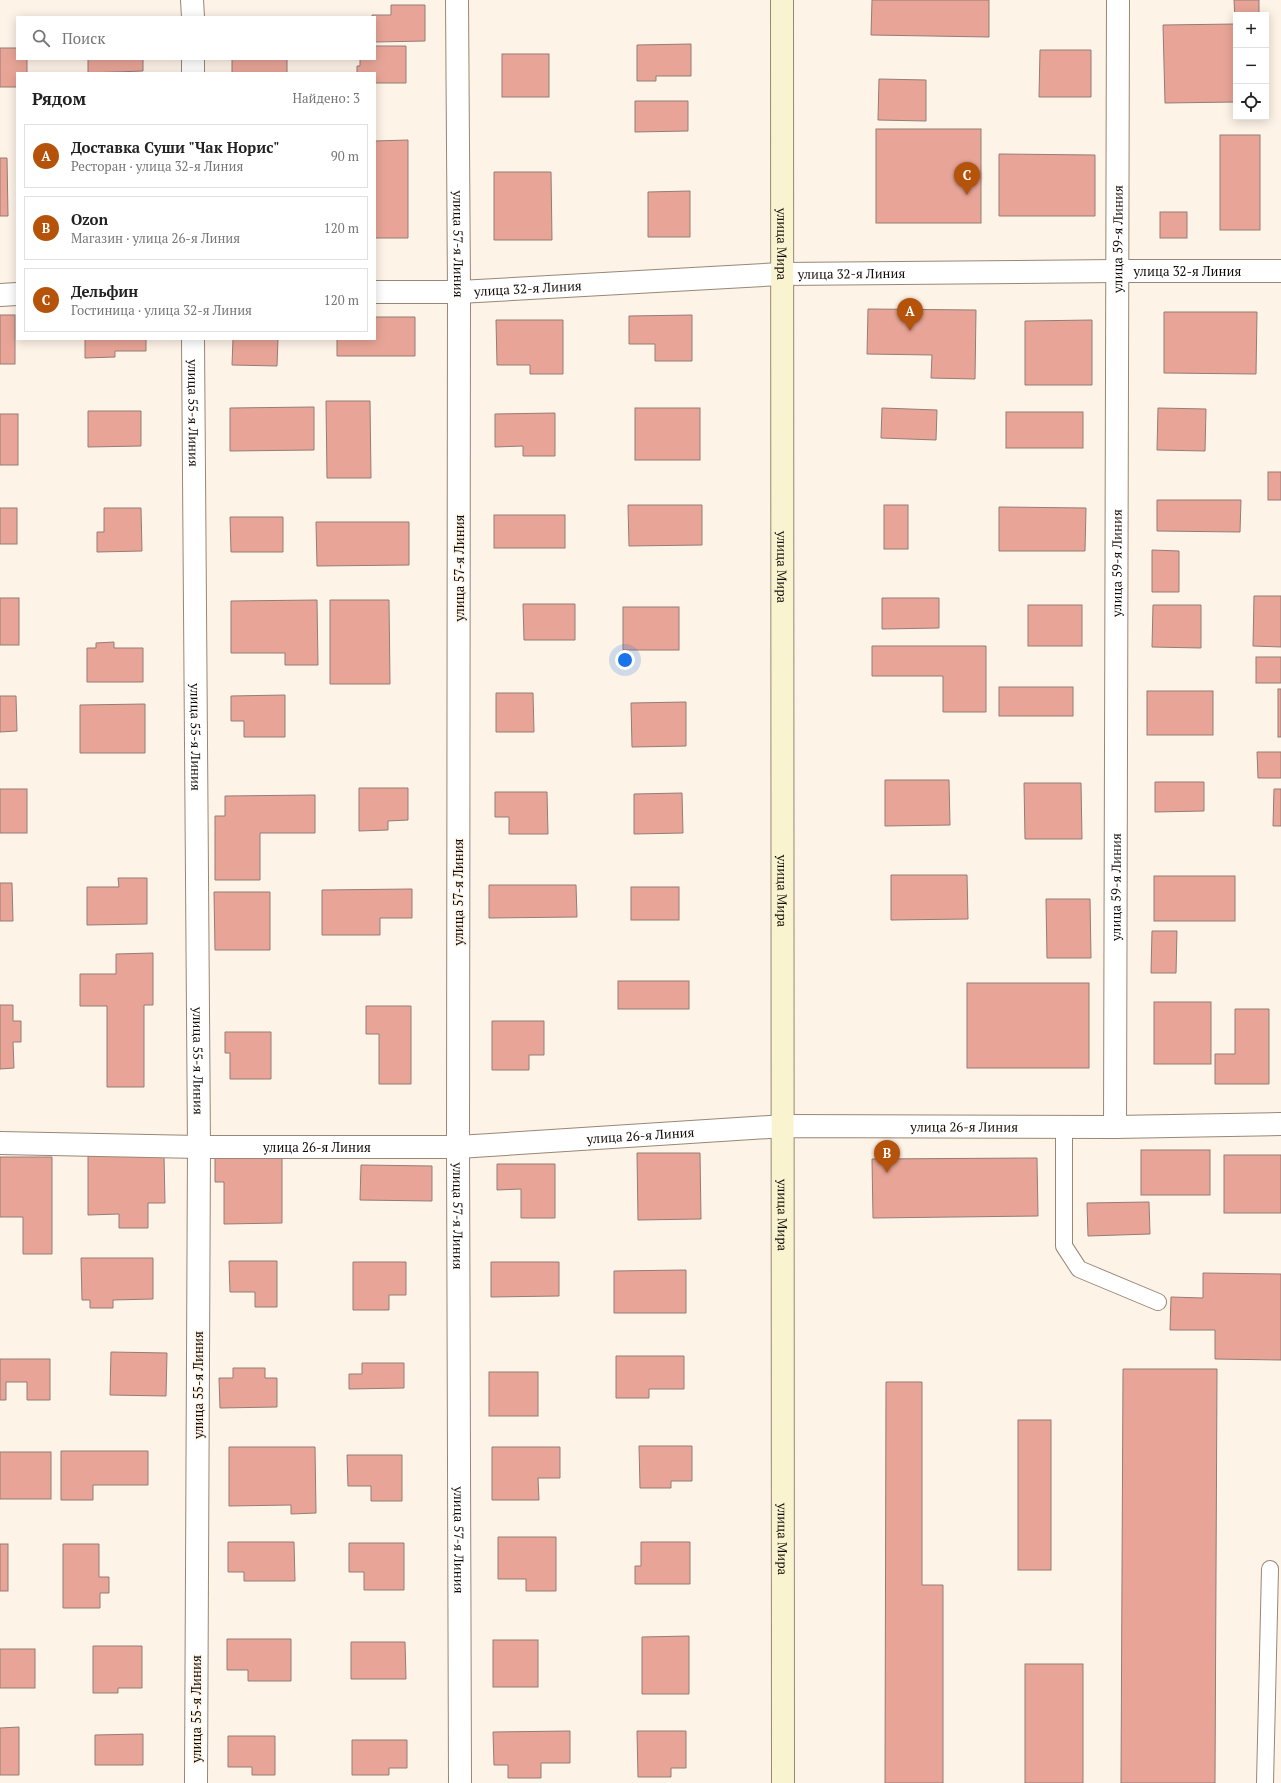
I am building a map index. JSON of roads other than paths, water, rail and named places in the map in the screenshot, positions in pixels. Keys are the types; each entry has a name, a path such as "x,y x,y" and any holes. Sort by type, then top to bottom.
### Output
{"main road":[{"name":"улица Мира","path":"782,0 781,274 784,1126 783,1783"}],"street":[{"path":"192,0 192,16"},
{"name":"улица 57-я Линия","path":"457,0 459,292 458,1147 460,1783"},
{"name":"улица 59-я Линия","path":"1115,1127 1118,0"},
{"path":"193,60 193,72"},
{"name":"улица 32-я Линия","path":"376,292 459,292 781,274 1281,271"},
{"path":"0,294 16,294"},
{"name":"улица 55-я Линия","path":"193,340 199,1147 196,1783"},
{"name":"улица 26-я Линия","path":"0,1143 199,1147 458,1147 784,1126 1115,1127 1281,1124"}],"lane":[{"path":"1064,1127 1064,1246 1079,1269 1158,1302"},
{"path":"1265,1783 1270,1569"}],"place":[{"name":"Дельфин","path":"967,195"},
{"name":"Доставка Суши \"Чак Норис\"","path":"910,331"},
{"name":"Ozon","path":"887,1173"}]}
